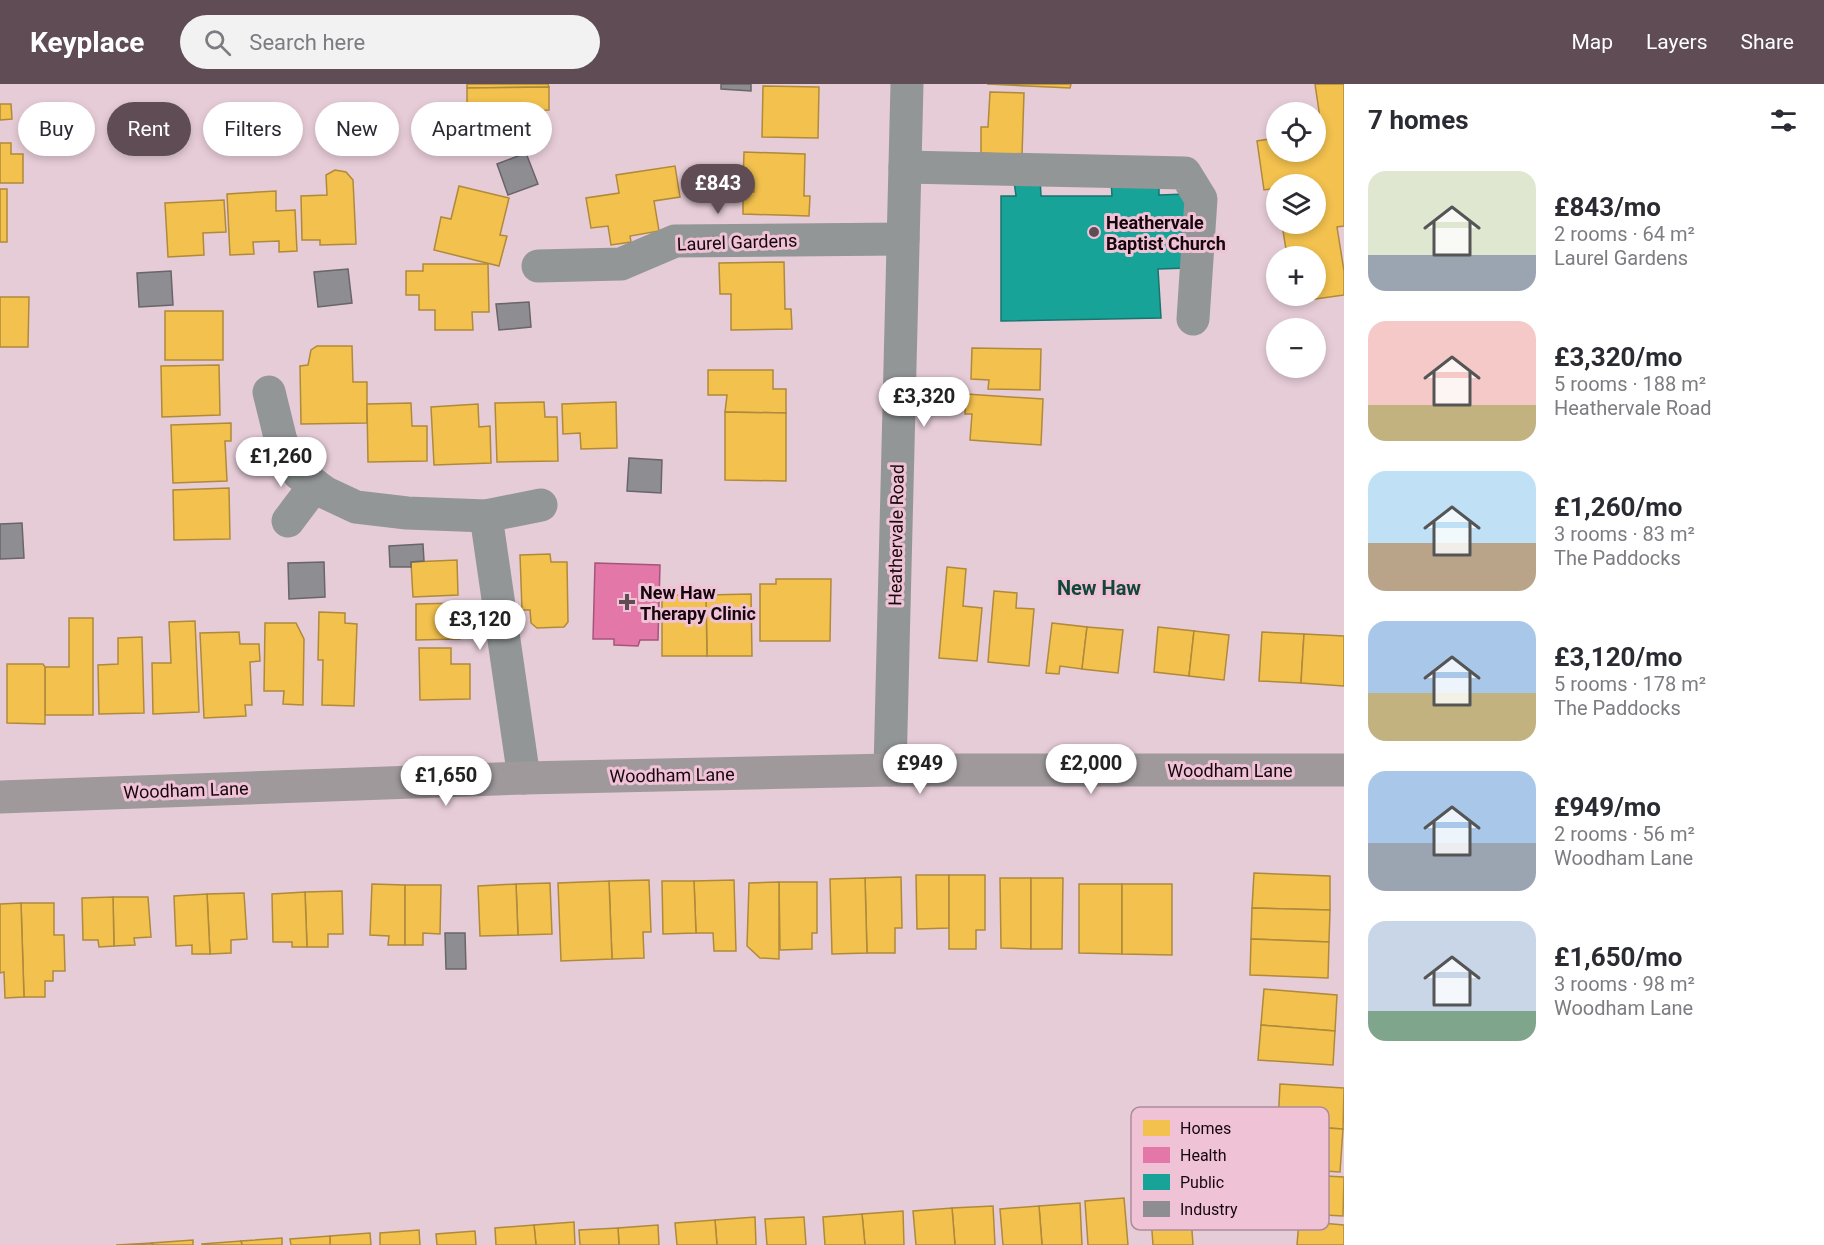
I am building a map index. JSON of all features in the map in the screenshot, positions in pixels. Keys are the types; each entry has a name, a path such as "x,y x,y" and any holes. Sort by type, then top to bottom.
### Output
{"main road":[{"name":"Woodham Lane","path":"0,797 524,778 890,770 1344,770"}],"street":[{"name":"Heathervale Road","path":"890,770 907,84"},
{"path":"905,167 1185,173 1201,199 1193,319"},
{"name":"Laurel Gardens","path":"538,266 621,264 675,242 903,239"},
{"path":"269,392 281,441 299,474 326,494 356,507 407,513 486,516 541,506"},
{"path":"288,522 315,485"},
{"path":"486,516 524,778"}],"building: Homes":[{"path":"467,84 548,84 549,87 467,88"},
{"path":"987,84 1071,84 1070,88"},
{"path":"1315,84 1344,84 1344,226 1337,227 1344,271 1344,295 1326,298 1326,246 1285,246 1284,234 1326,234 1326,174 1266,174 1266,190 1264,190 1257,141 1266,140 1266,162 1326,162 1326,102 1318,102"},
{"path":"763,86 819,87 818,138 762,137"},
{"path":"549,87 549,102 467,102 467,88"},
{"path":"990,92 1024,93 1022,155 981,153 981,127 988,127"},
{"path":"0,104 11,104 12,119 0,120"},
{"path":"0,143 11,143 11,154 23,156 23,183 0,183"},
{"path":"744,152 805,154 804,196 810,196 809,216 743,214 743,192 754,192 754,183 743,183"},
{"path":"675,166 680,197 654,201 659,231 630,236 631,242 611,245 608,226 591,228 586,198 619,193 616,175"},
{"path":"335,170 346,172 353,180 356,244 320,245 320,240 302,240 301,196 327,195 326,175"},
{"path":"459,186 509,198 500,235 507,236 499,266 434,250 441,217 451,219"},
{"path":"0,189 7,189 7,242 0,242"},
{"path":"276,191 276,211 295,210 297,251 279,252 279,241 253,242 254,254 230,255 227,194"},
{"path":"224,200 226,232 203,233 204,255 168,257 165,203"},
{"path":"784,262 785,309 791,309 792,329 731,330 731,294 720,294 719,263"},
{"path":"423,264 488,264 489,312 472,312 473,330 435,330 435,310 419,310 419,295 406,295 406,271 423,271"},
{"path":"0,297 29,297 28,347 0,347"},
{"path":"165,311 223,311 223,360 165,360"},
{"path":"317,346 352,346 353,382 367,382 367,423 301,424 300,366 308,365 311,350"},
{"path":"972,348 1041,349 1040,390 988,389 989,380 971,379"},
{"path":"219,365 220,415 162,417 161,366"},
{"path":"708,370 773,370 773,389 786,389 786,413 725,412 727,395 708,395"},
{"path":"966,394 1043,399 1041,445 970,440 972,414 965,414"},
{"path":"544,402 545,417 557,417 558,461 497,462 495,403"},
{"path":"616,402 617,448 581,449 580,433 563,434 562,404"},
{"path":"411,403 412,426 427,426 427,461 368,462 367,404"},
{"path":"478,404 479,427 490,426 491,463 434,465 431,407"},
{"path":"725,412 786,413 786,481 725,480"},
{"path":"231,423 231,441 225,441 227,481 173,483 171,425"},
{"path":"229,488 230,539 174,540 173,490"},
{"path":"550,554 551,562 567,562 568,622 564,627 537,628 531,623 530,610 522,610 520,555"},
{"path":"457,560 458,595 413,597 411,562"},
{"path":"947,567 966,569 963,606 982,608 977,661 939,658"},
{"path":"776,579 831,579 830,641 760,641 760,584 776,584"},
{"path":"994,591 1017,593 1016,608 1034,609 1029,666 988,662"},
{"path":"751,594 752,656 707,656 706,595"},
{"path":"662,595 706,595 707,656 662,656"},
{"path":"460,603 460,639 416,640 416,604"},
{"path":"319,612 345,613 345,623 357,624 354,706 322,705 323,660 318,660"},
{"path":"69,618 93,618 93,715 45,715 45,667 69,667"},
{"path":"195,621 199,712 153,714 152,663 171,663 169,622"},
{"path":"265,623 296,623 304,639 303,705 283,704 284,691 264,691"},
{"path":"1052,623 1087,627 1082,669 1060,666 1059,674 1046,673"},
{"path":"1087,627 1123,630 1118,673 1082,669"},
{"path":"1158,627 1194,631 1189,676 1154,672"},
{"path":"1194,631 1229,635 1224,680 1189,676"},
{"path":"239,632 240,644 259,644 260,661 250,662 252,705 245,705 246,716 204,718 200,633"},
{"path":"1262,632 1304,634 1301,683 1259,681"},
{"path":"1304,634 1344,636 1344,686 1301,683"},
{"path":"142,637 144,713 99,714 98,665 118,664 118,638"},
{"path":"419,648 451,648 451,664 470,664 470,699 420,700"},
{"path":"7,664 43,664 45,667 45,724 7,723"},
{"path":"1254,873 1330,876 1330,910 1252,908"},
{"path":"916,875 949,875 949,928 917,929"},
{"path":"949,875 985,875 985,930 976,930 976,949 949,949"},
{"path":"901,877 902,928 895,928 895,953 867,953 865,878"},
{"path":"865,878 867,953 832,954 830,879"},
{"path":"1000,878 1031,878 1031,949 1001,948"},
{"path":"1031,878 1063,878 1062,949 1031,949"},
{"path":"649,880 651,932 643,932 644,958 612,959 609,881"},
{"path":"734,880 736,951 714,951 713,933 696,933 694,881"},
{"path":"609,881 612,959 561,961 558,883"},
{"path":"662,881 694,881 696,933 663,934"},
{"path":"779,882 817,882 817,933 812,933 812,949 780,950"},
{"path":"779,882 779,959 760,958 747,946 749,883"},
{"path":"550,883 552,934 518,935 516,884"},
{"path":"372,884 405,885 405,945 388,945 389,936 370,935"},
{"path":"516,884 518,935 480,936 478,886"},
{"path":"1079,884 1122,884 1122,954 1079,953"},
{"path":"1122,884 1172,884 1172,955 1122,954"},
{"path":"405,885 441,885 440,934 423,933 423,945 405,945"},
{"path":"342,891 343,934 328,934 328,947 307,947 305,892"},
{"path":"305,892 307,947 292,947 292,942 273,942 272,894"},
{"path":"244,893 247,939 231,940 231,953 210,954 207,894"},
{"path":"207,894 210,954 192,954 192,945 176,946 174,896"},
{"path":"113,897 148,897 151,937 134,938 135,945 114,946"},
{"path":"113,897 114,946 99,947 98,940 83,940 82,898"},
{"path":"21,903 54,903 54,935 64,935 65,971 53,971 53,981 45,981 45,997 24,997"},
{"path":"21,903 24,997 5,998 4,972 0,973 0,904"},
{"path":"1252,908 1330,910 1329,942 1251,939"},
{"path":"1251,939 1329,942 1328,978 1250,975"},
{"path":"1264,989 1337,995 1335,1031 1261,1025"},
{"path":"1261,1025 1335,1031 1333,1065 1258,1060"},
{"path":"1280,1084 1344,1088 1343,1129 1329,1128 1329,1107 1279,1107"},
{"path":"1329,1128 1343,1129 1340,1172 1329,1171"},
{"path":"1329,1176 1344,1177 1343,1216 1329,1215"},
{"path":"1124,1198 1128,1245 1088,1245 1085,1201"},
{"path":"1080,1203 1082,1245 1042,1245 1039,1206"},
{"path":"993,1206 995,1245 955,1245 952,1208"},
{"path":"1039,1206 1042,1245 1003,1245 1000,1209"},
{"path":"952,1208 955,1245 916,1245 913,1211"},
{"path":"903,1211 904,1245 865,1245 862,1214"},
{"path":"862,1214 865,1245 825,1245 823,1217"},
{"path":"755,1217 756,1245 717,1245 715,1220"},
{"path":"804,1217 806,1245 767,1245 765,1219"},
{"path":"715,1220 717,1245 677,1245 675,1223"},
{"path":"574,1222 575,1245 536,1245 534,1225"},
{"path":"1329,1224 1344,1225 1344,1245 1297,1245 1298,1230 1329,1230"},
{"path":"534,1225 536,1245 496,1245 495,1228"},
{"path":"658,1225 659,1245 619,1245 618,1228"},
{"path":"618,1228 619,1245 580,1245 579,1230"},
{"path":"419,1230 420,1245 380,1245 380,1233"},
{"path":"1152,1230 1192,1230 1193,1245 1153,1245"},
{"path":"475,1231 476,1245 437,1245 436,1234"},
{"path":"370,1233 371,1245 330,1245 330,1236"},
{"path":"330,1236 330,1245 291,1245 290,1239"},
{"path":"282,1238 282,1245 242,1245 241,1241"},
{"path":"193,1240 193,1245 153,1245 152,1243"},
{"path":"241,1241 242,1245 202,1245 202,1244"},
{"path":"152,1243 153,1245 116,1245"}],"building: Health":[{"name":"New Haw Therapy Clinic","path":"595,563 660,565 658,640 640,640 638,646 614,645 614,639 593,639"}],"building: Public":[{"name":"Heathervale Baptist Church","path":"1040,177 1041,196 1112,196 1111,181 1159,179 1159,195 1186,194 1187,268 1158,269 1161,318 1001,321 1001,196 1016,196 1014,181"}],"building: Industry":[{"path":"721,84 751,84 751,91 721,89"},
{"path":"518,156 527,156 538,184 508,195 497,164"},
{"path":"348,269 352,303 318,307 314,272"},
{"path":"171,271 173,305 139,307 137,273"},
{"path":"529,302 531,327 499,330 496,304"},
{"path":"629,458 662,460 661,493 627,491"},
{"path":"22,523 24,558 0,559 0,524"},
{"path":"423,544 424,561 411,562 411,567 390,567 389,546"},
{"path":"324,562 325,597 289,599 288,563"},
{"path":"445,933 465,933 466,969 446,969"}],"place":[{"name":"Heathervale Baptist Church","path":"1094,232"},
{"name":"New Haw Therapy Clinic","path":"627,602"}],"district":[{"name":"New Haw","path":"1099,588"}]}
